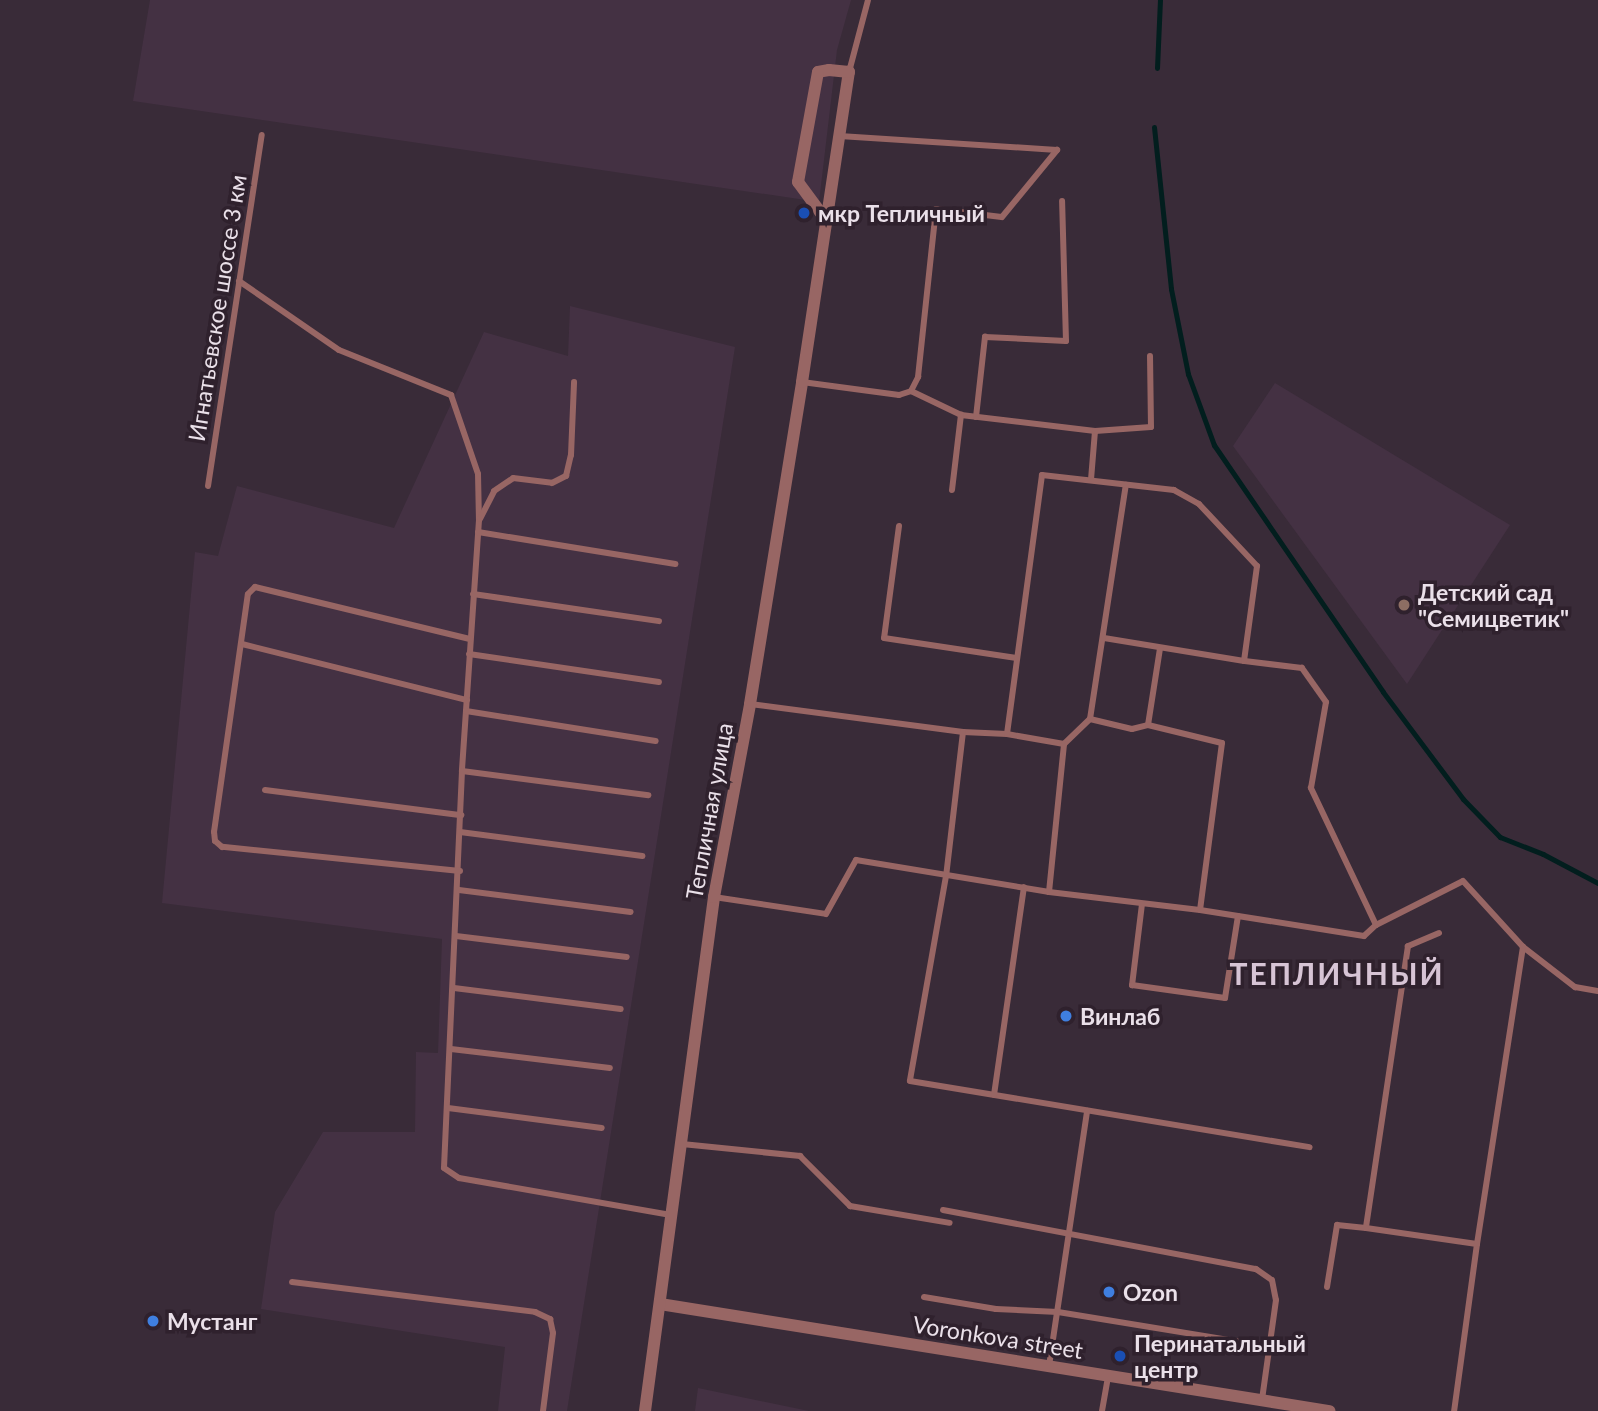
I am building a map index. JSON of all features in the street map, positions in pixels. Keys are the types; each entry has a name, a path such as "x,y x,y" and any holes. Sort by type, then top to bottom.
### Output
{"street":[{"path":"826,220 798,183 818,72 849,72"},
{"name":"Тепличная улица","path":"645,1411 714,897 750,704 849,72"},
{"name":"Voronkova street","path":"660,1304 1329,1411"}],"lane":[{"path":"849,72 868,0"},
{"name":"Игнатьевское шоссе 3 км","path":"208,486 262,135"},
{"path":"839,136 1057,150 1002,217 936,209 918,377 911,391"},
{"path":"976,417 985,337 1066,341 1062,201"},
{"path":"239,281 338,350 451,395 478,474 479,520 462,771 460,871 444,1168 450,1174 673,1215"},
{"path":"802,382 899,395 911,391 961,415 976,417 1095,430 1151,427 1150,356"},
{"path":"479,520 494,491 513,478 552,483 566,476 571,455 574,382"},
{"path":"953,490 961,415"},
{"path":"1091,480 1095,430"},
{"path":"1007,734 1042,475 1174,491 1199,504 1257,566 1244,661"},
{"path":"1049,892 1064,744 1090,719 1126,485"},
{"path":"899,526 884,638 1017,658"},
{"path":"478,532 675,564"},
{"path":"460,871 222,846 215,841 248,594 255,587 470,639"},
{"path":"473,594 659,621"},
{"path":"1104,638 1303,668 1326,702 1311,788 1376,925"},
{"path":"242,644 467,700"},
{"path":"1148,726 1160,648"},
{"path":"469,654 659,682"},
{"path":"750,704 963,732 1007,734 1064,744"},
{"path":"466,711 656,741"},
{"path":"1090,719 1132,729 1148,726 1222,743 1200,910"},
{"path":"963,732 946,876 910,1082 1310,1147"},
{"path":"462,771 648,795"},
{"path":"265,790 461,816"},
{"path":"460,832 642,856"},
{"path":"714,897 827,914 856,860 1049,892 1200,910 1364,936 1376,925 1463,881 1523,947 1575,987 1598,991"},
{"path":"994,1095 1024,887"},
{"path":"459,890 631,912"},
{"path":"1142,904 1132,985 1225,998 1238,916"},
{"path":"1366,1228 1408,946 1439,933"},
{"path":"456,936 626,957"},
{"path":"1454,1411 1523,947"},
{"path":"454,988 621,1009"},
{"path":"451,1049 610,1068"},
{"path":"448,1108 602,1128"},
{"path":"1049,1366 1087,1111"},
{"path":"682,1144 800,1156 850,1206 950,1223"},
{"path":"943,1210 1256,1269 1272,1280 1276,1300 1262,1400"},
{"path":"1327,1287 1337,1225 1477,1244"},
{"path":"292,1282 535,1312 550,1319 553,1333 543,1411"},
{"path":"924,1297 996,1309 1058,1312 1271,1347"},
{"path":"1102,1411 1108,1376"}],"shaded area":[{"path":"150,0 851,0 837,50 819,202 133,101"},
{"path":"570,306 735,347 567,1411 498,1411 505,1347 261,1309 275,1212 323,1132 415,1132 416,1052 438,1053 442,939 162,903 195,552 218,556 237,486 394,528 484,332 568,356"},
{"name":"Детский сад \"Семицветик\"","path":"1275,383 1510,525 1407,684 1233,446"},
{"path":"698,1388 809,1411 695,1411"}],"waterway":[{"path":"1157,68 1160,0"},
{"path":"1154,127 1171,289 1188,374 1214,445 1383,692 1463,799 1500,837 1543,854 1598,883"}],"place":[{"name":"мкр Тепличный","path":"804,213"},
{"name":"Детский сад \"Семицветик\"","path":"1404,605"},
{"name":"Винлаб","path":"1066,1016"},
{"name":"Ozon","path":"1109,1292"},
{"name":"Мустанг","path":"153,1321"},
{"name":"Перинатальный центр","path":"1120,1356"}],"district":[{"name":"ТЕПЛИЧНЫЙ","path":"1337,973"}]}
